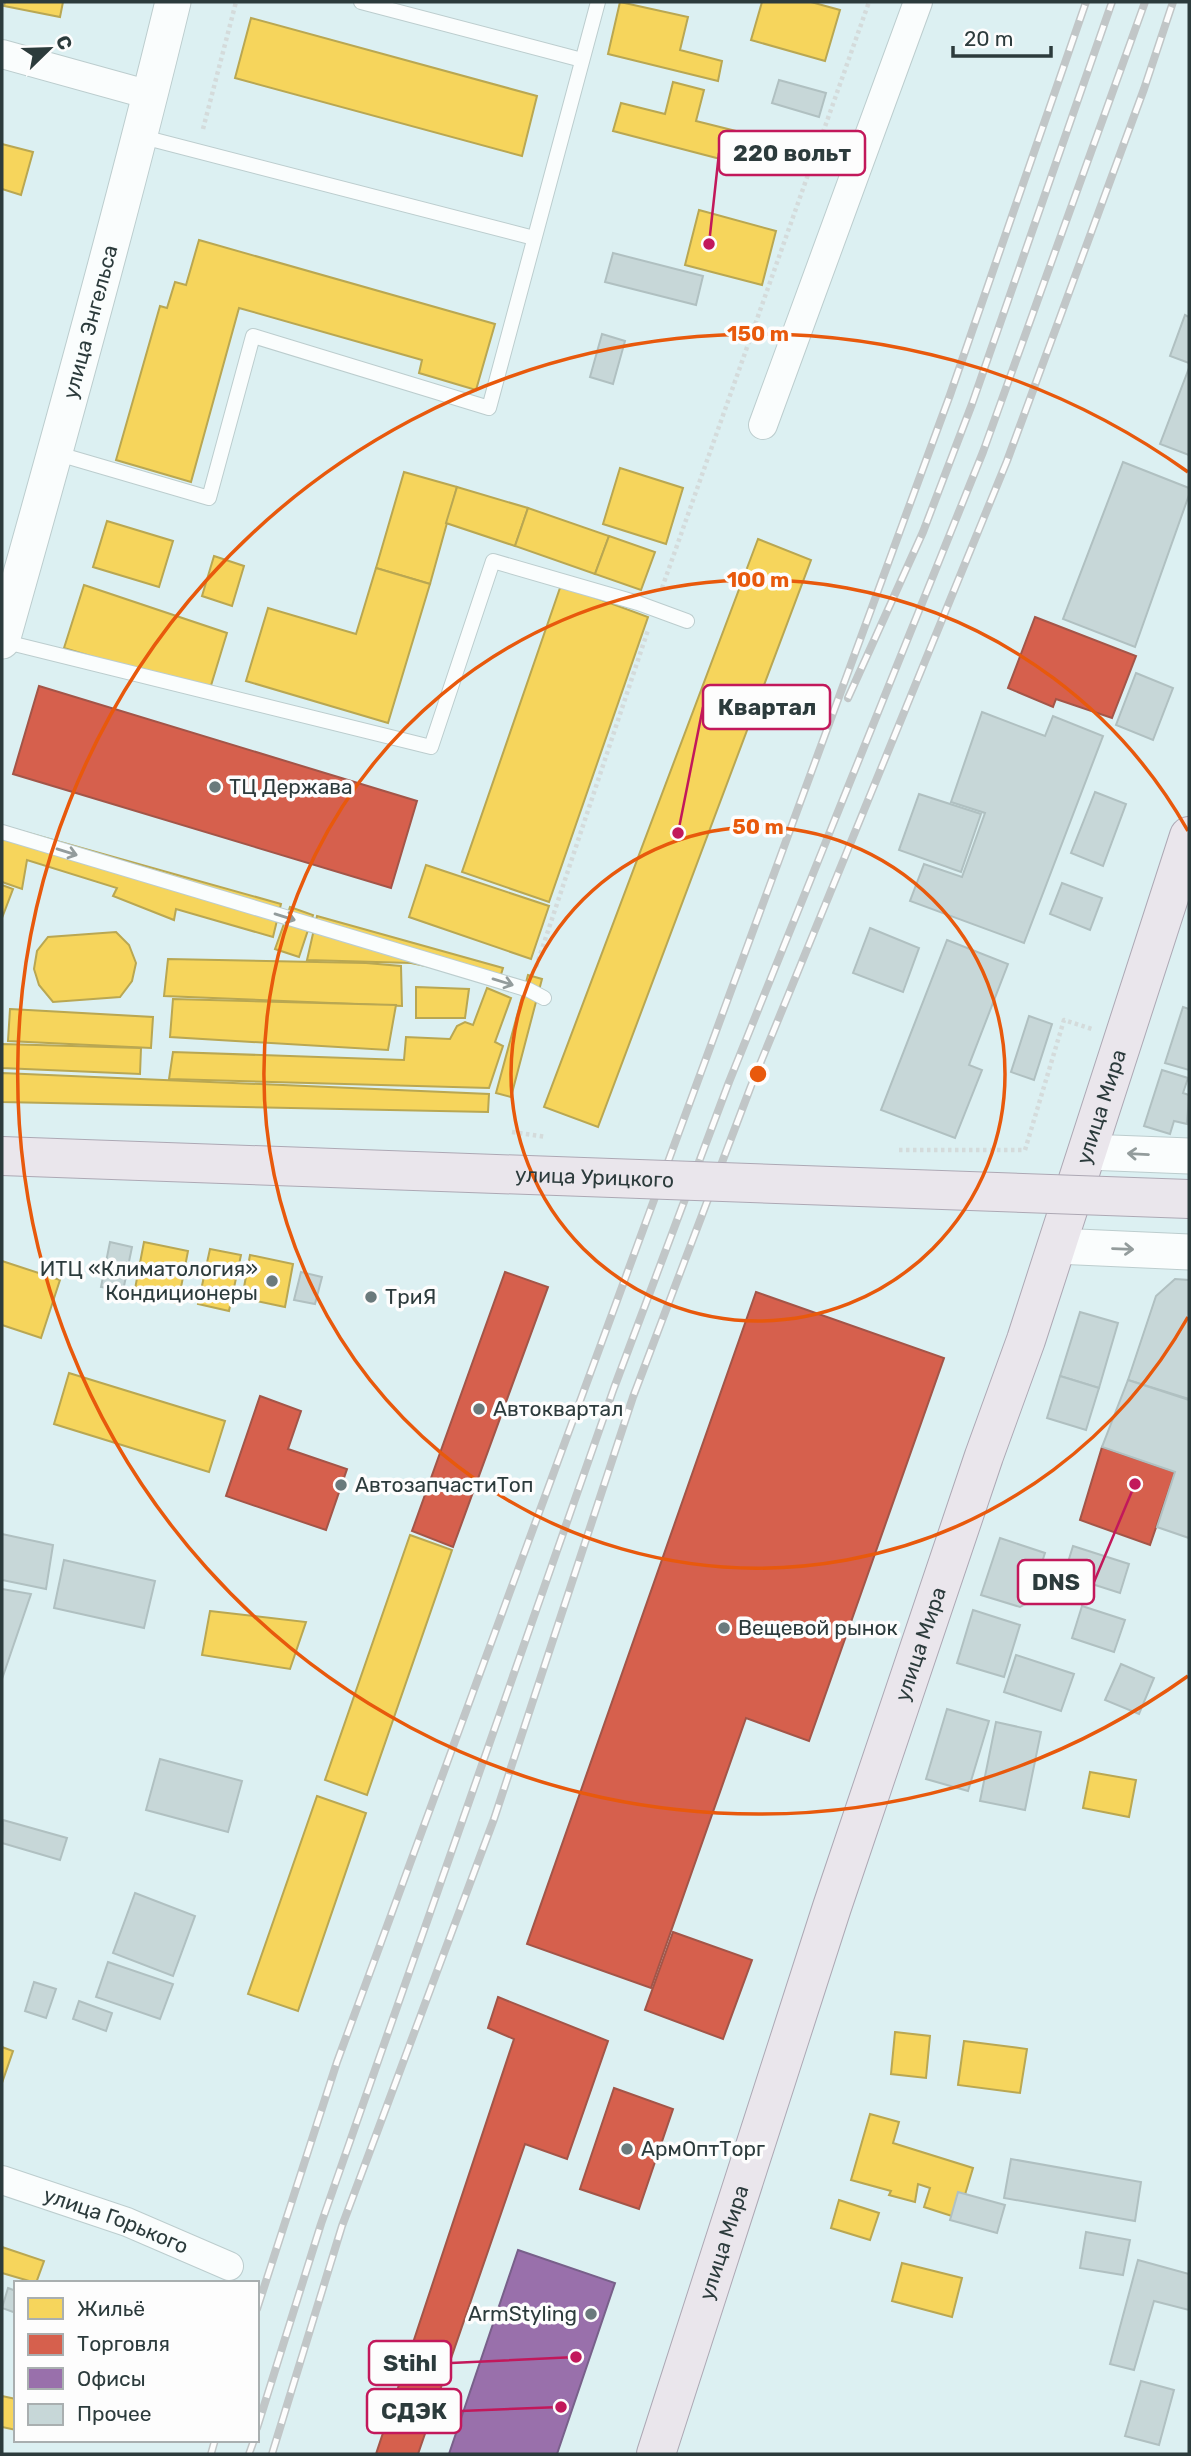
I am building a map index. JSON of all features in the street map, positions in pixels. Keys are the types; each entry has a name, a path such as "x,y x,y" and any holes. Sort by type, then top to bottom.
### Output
{"main road":[{"name":"улица Мира","path":"656,2454 832,1907 1056,1246 1189,836"},
{"name":"улица Урицкого","path":"2,1156 1189,1199"}],"street":[{"name":"улица Энгельса","path":"2,641 55,453 173,2"},
{"path":"763,425 918,2"},
{"path":"2,54 150,95"},
{"path":"1087,1152 1189,1156"},
{"path":"1056,1246 1189,1252"},
{"name":"улица Горького","path":"2,2180 127,2222 229,2266"}],"lane":[{"path":"361,2 582,60"},
{"path":"55,453 209,498 253,336 489,408 598,2"},
{"path":"139,135 534,238"},
{"path":"2,641 431,747 493,561 687,621"},
{"path":"2,832 529,990 544,998"}],"path":[{"path":"198,150 236,2"},
{"path":"529,990 654,610 869,2"},
{"path":"916,1150 1025,1150 1063,1020 1123,1038"}],"building: Жильё":[{"path":"5,2 63,2 60,17 4,6"},
{"path":"620,2 688,17 680,50 722,61 718,81 608,54"},
{"path":"762,2 811,2 840,10 825,61 751,40"},
{"path":"251,18 537,96 522,156 235,78"},
{"path":"673,82 704,90 696,121 736,131 728,161 613,131 621,103 665,114"},
{"path":"2,144 33,152 21,195 2,189"},
{"path":"699,210 776,231 762,285 685,265"},
{"path":"199,240 495,324 476,390 419,373 422,360 239,308 191,482 116,460 160,306 167,308 175,282 186,285"},
{"path":"620,468 683,488 666,544 603,524"},
{"path":"404,472 457,487 430,584 376,568"},
{"path":"457,487 528,508 515,546 446,523"},
{"path":"528,508 609,536 595,574 515,546"},
{"path":"107,521 173,541 159,587 93,567"},
{"path":"609,536 655,552 641,590 595,574"},
{"path":"758,539 811,560 598,1127 544,1107"},
{"path":"214,556 244,566 232,606 202,596"},
{"path":"376,568 430,584 388,723 246,681 268,608 356,634"},
{"path":"84,585 227,633 209,692 64,648"},
{"path":"561,585 648,617 549,902 462,872"},
{"path":"7,827 281,904 273,937 176,909 174,920 113,896 117,888 27,860 22,889 2,882 2,841"},
{"path":"426,865 549,906 531,959 409,917"},
{"path":"2,885 13,889 2,918"},
{"path":"290,907 313,915 299,957 275,949"},
{"path":"317,916 503,968 499,981 411,963 307,960"},
{"path":"116,932 129,945 136,963 132,981 120,997 53,1002 39,985 34,969 37,951 48,937"},
{"path":"168,959 401,966 402,1006 164,996"},
{"path":"528,975 542,979 511,1097 496,1093"},
{"path":"416,987 469,989 465,1018 416,1018"},
{"path":"487,988 511,998 495,1042 503,1046 489,1088 169,1079 173,1052 404,1060 406,1037 450,1039 457,1026 465,1022 473,1025"},
{"path":"173,999 396,1005 388,1050 170,1037"},
{"path":"10,1009 153,1017 151,1048 8,1041"},
{"path":"2,1044 141,1048 140,1074 2,1068"},
{"path":"2,1073 489,1094 488,1112 2,1102"},
{"path":"144,1242 188,1251 178,1303 134,1294"},
{"path":"210,1249 241,1255 229,1311 198,1304"},
{"path":"250,1255 293,1264 285,1307 242,1298"},
{"path":"2,1261 60,1280 41,1338 2,1325"},
{"path":"69,1373 225,1421 209,1472 54,1424"},
{"path":"410,1535 452,1550 367,1795 325,1780"},
{"path":"210,1611 306,1622 290,1669 202,1655"},
{"path":"1090,1772 1136,1780 1129,1817 1083,1808"},
{"path":"317,1796 366,1813 298,2011 248,1994"},
{"path":"895,2032 930,2036 926,2078 891,2074"},
{"path":"964,2041 1027,2049 1020,2093 958,2085"},
{"path":"2,2047 13,2051 2,2083"},
{"path":"870,2114 899,2122 893,2143 973,2168 958,2218 924,2207 930,2188 918,2184 915,2202 889,2195 891,2191 851,2180"},
{"path":"839,2200 879,2213 870,2240 831,2228"},
{"path":"2,2247 44,2261 37,2281 2,2273"},
{"path":"902,2263 962,2278 952,2317 892,2301"},
{"path":"2,2396 14,2399 14,2430 2,2427"}],"building: Торговля":[{"path":"1035,617 1136,656 1112,718 1056,699 1053,707 1008,688"},
{"name":"ТЦ Держава","path":"39,686 417,801 391,888 13,774"},
{"name":"Автоквартал","path":"505,1272 548,1287 453,1547 412,1531"},
{"path":"756,1292 944,1358 809,1741 746,1718 651,1988 527,1944"},
{"path":"260,1396 301,1411 288,1449 347,1469 326,1530 226,1496"},
{"path":"1102,1447 1175,1472 1150,1545 1080,1520"},
{"path":"673,1932 752,1960 723,2039 645,2010"},
{"path":"498,1997 608,2041 567,2159 525,2144 418,2454 376,2454 514,2039 488,2028"},
{"name":"АрмОптТорг","path":"614,2088 673,2109 639,2209 580,2189"}],"building: Офисы":[{"path":"518,2250 615,2283 557,2454 449,2454"}],"building: Прочее":[{"path":"779,80 826,93 819,117 772,103"},
{"path":"613,253 703,276 696,305 605,282"},
{"path":"1185,315 1189,317 1189,363 1170,356"},
{"path":"602,334 625,341 613,384 590,377"},
{"path":"1189,368 1189,455 1160,444"},
{"path":"1123,462 1189,488 1189,495 1135,647 1063,619"},
{"path":"1136,673 1173,688 1153,740 1116,725"},
{"path":"982,712 1045,736 1053,716 1103,736 1024,943 910,901 924,864 962,877 985,813 951,802"},
{"path":"1095,792 1126,804 1103,866 1071,853"},
{"path":"919,794 981,814 961,872 899,850"},
{"path":"1062,883 1102,898 1090,930 1050,914"},
{"path":"870,928 919,948 903,992 853,973"},
{"path":"947,940 1008,964 969,1065 982,1070 955,1138 881,1110"},
{"path":"1183,1007 1189,1009 1189,1070 1165,1063"},
{"path":"1029,1016 1052,1024 1034,1080 1011,1072"},
{"path":"1162,1070 1188,1078 1183,1093 1189,1095 1187,1124 1174,1121 1170,1134 1144,1126"},
{"path":"110,1242 132,1247 123,1291 101,1287"},
{"path":"301,1272 322,1277 315,1304 294,1300"},
{"path":"1175,1279 1189,1280 1189,1399 1128,1380 1156,1296"},
{"path":"1080,1312 1118,1323 1099,1388 1060,1376"},
{"path":"1060,1376 1099,1388 1086,1430 1047,1418"},
{"path":"1128,1380 1189,1400 1189,1538 1157,1527 1175,1472 1102,1447"},
{"path":"2,1534 53,1545 46,1589 2,1580"},
{"path":"1000,1538 1045,1553 1029,1602 1020,1607 981,1595"},
{"path":"1073,1546 1129,1564 1120,1593 1064,1575"},
{"path":"64,1560 155,1581 144,1628 54,1608"},
{"path":"2,1589 31,1594 2,1679"},
{"path":"1082,1606 1125,1620 1114,1652 1072,1638"},
{"path":"973,1610 1020,1625 1004,1677 957,1663"},
{"path":"1016,1655 1074,1674 1061,1711 1004,1692"},
{"path":"1121,1664 1154,1678 1139,1714 1105,1700"},
{"path":"947,1709 989,1721 968,1791 926,1779"},
{"path":"996,1722 1041,1732 1025,1810 980,1801"},
{"path":"160,1759 242,1781 228,1832 146,1810"},
{"path":"3,1820 67,1838 60,1860 2,1843"},
{"path":"135,1893 195,1916 173,1976 113,1953"},
{"path":"108,1962 173,1984 160,2019 96,1997"},
{"path":"34,1982 56,1989 46,2018 25,2011"},
{"path":"79,2001 112,2013 106,2031 73,2019"},
{"path":"1011,2159 1141,2182 1135,2221 1004,2198"},
{"path":"958,2192 1005,2205 997,2233 950,2220"},
{"path":"1086,2232 1130,2240 1123,2275 1080,2268"},
{"path":"1138,2260 1189,2274 1189,2310 1154,2301 1134,2370 1110,2364"},
{"path":"8,2288 14,2290 14,2312 2,2308"},
{"path":"1141,2381 1174,2390 1159,2445 1125,2436"}],"railway":[{"path":"259,2303 337,2062 950,395 1086,2"},
{"path":"848,698 923,532 972,404 1112,2"},
{"path":"259,2422 321,2224 614,1388 729,1082 983,452 1145,2"},
{"path":"272,2454 342,2226 494,1819 633,1397 751,1086 1007,461 1144,89 1173,2"},
{"path":"211,2454 214,2442"},
{"path":"249,2454 253,2442"}],"place":[{"name":"220 вольт","path":"709,244"},
{"name":"ТЦ Держава","path":"215,787"},
{"name":"Квартал","path":"678,833"},
{"name":"ИТЦ «Климатология» Кондиционеры","path":"272,1281"},
{"name":"ТриЯ","path":"371,1297"},
{"name":"Автоквартал","path":"479,1409"},
{"name":"DNS","path":"1135,1484"},
{"name":"АвтозапчастиТоп","path":"341,1485"},
{"name":"Вещевой рынок","path":"724,1628"},
{"name":"АрмОптТорг","path":"627,2149"},
{"name":"ArmStyling","path":"591,2314"},
{"name":"Stihl","path":"576,2357"},
{"name":"СДЭК","path":"561,2407"}]}
